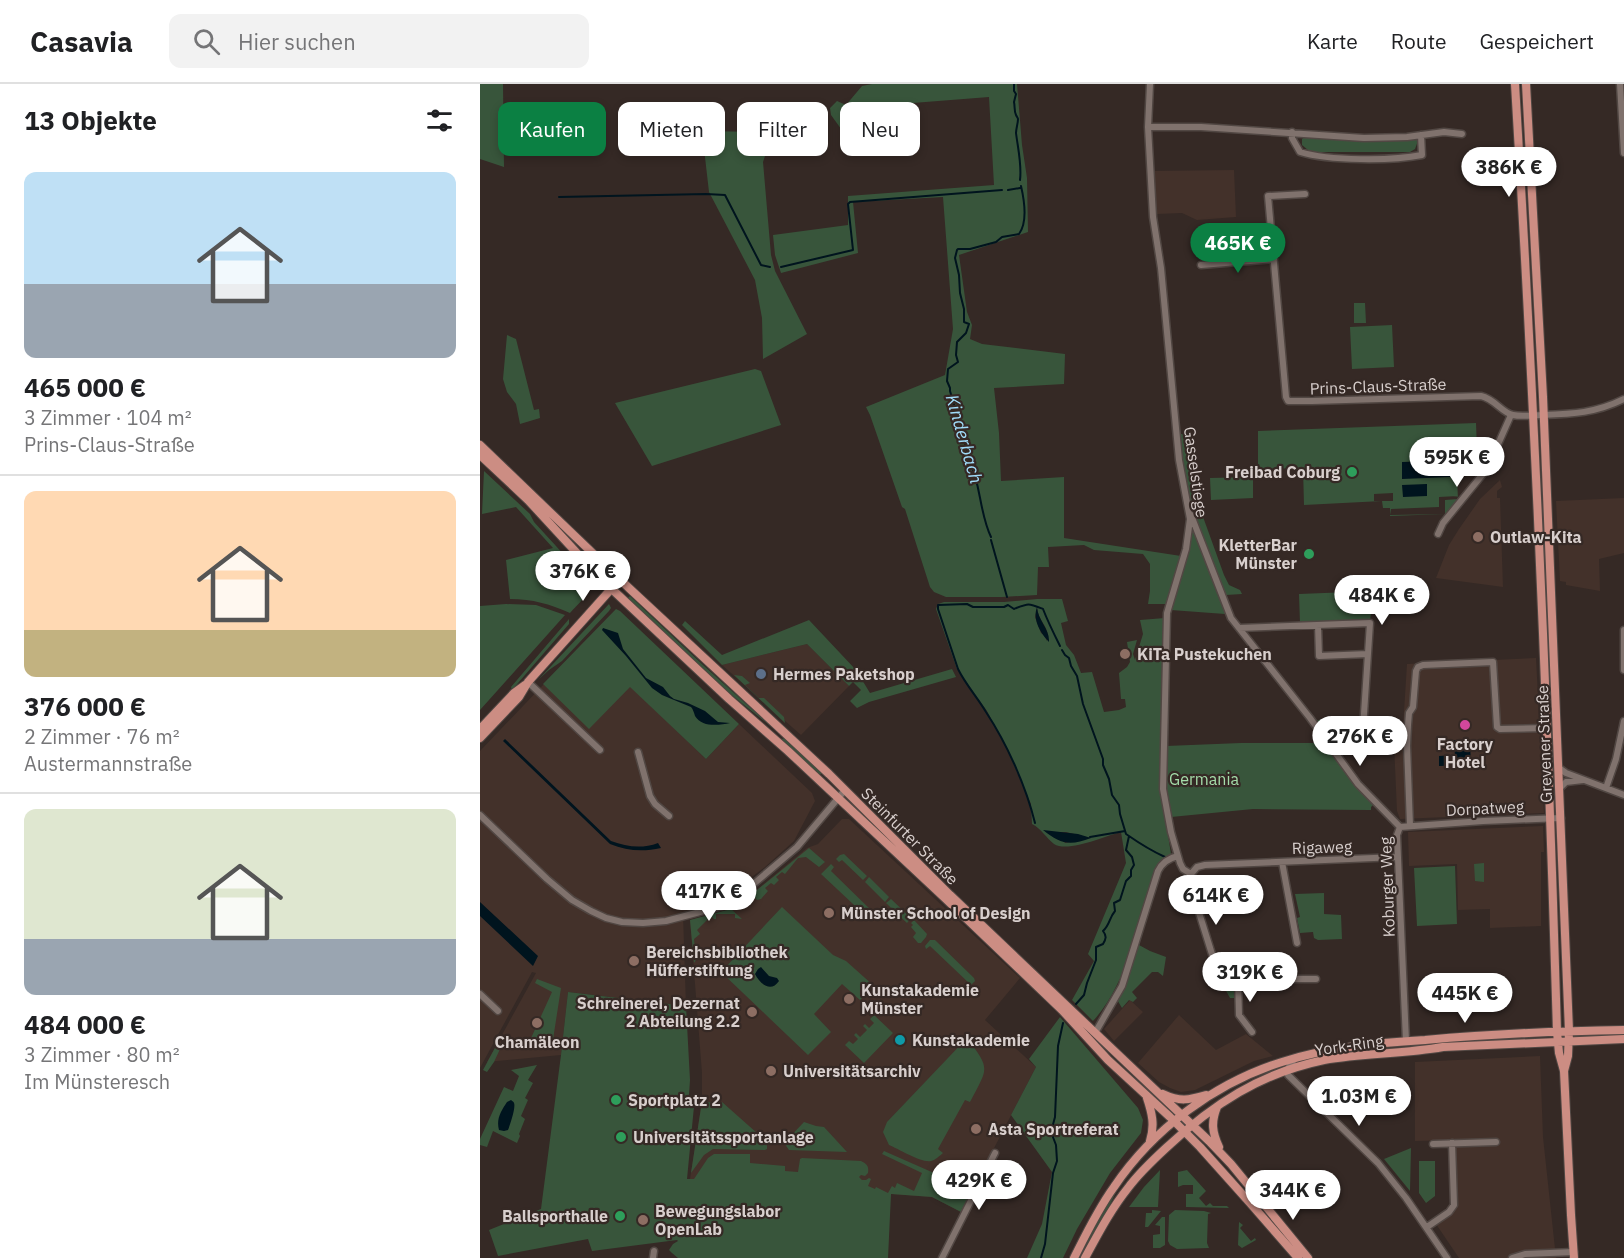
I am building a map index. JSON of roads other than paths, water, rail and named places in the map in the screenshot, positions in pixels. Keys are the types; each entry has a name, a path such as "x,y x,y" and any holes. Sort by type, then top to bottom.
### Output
{"main road":[{"name":"Grevener Straße","path":"1515,84 1534,415 1548,728 1557,1032 1564,1071 1574,1255"},
{"name":"Grevener Straße","path":"1526,84 1544,415 1560,788 1569,1031 1568,1056 1564,1071"},
{"name":"Steinfurter Straße","path":"480,446 845,790 950,895 1183,1115 1222,1154 1308,1258"},
{"name":"Steinfurter Straße","path":"480,455 612,588 723,694 788,751 1062,1010 1108,1060 1184,1132 1298,1258"},
{"path":"480,729 514,693 528,682 620,579"},
{"path":"480,738 519,697 528,682"},
{"name":"York-Ring","path":"1074,1258 1097,1212 1113,1188 1150,1143 1215,1092 1270,1065 1345,1048 1406,1041 1624,1030"},
{"name":"York-Ring","path":"1084,1258 1128,1187 1161,1152 1192,1125 1258,1081 1318,1062 1366,1054 1422,1051 1443,1047 1624,1039"},
{"path":"1156,1090 1169,1097 1183,1100 1215,1092"},
{"path":"1146,1096 1154,1125 1150,1143"},
{"path":"1218,1106 1213,1118 1212,1129 1222,1154"}],"street":[{"name":"Gasselstiege","path":"1150,84 1148,127 1153,217 1161,268 1179,460 1190,512 1186,549 1167,613 1163,789 1178,856 1183,869 1191,874 1191,887 1216,967 1223,975 1238,979"},
{"path":"1620,84 1624,153"},
{"path":"1148,127 1201,127 1364,138 1407,137 1444,132 1462,134"},
{"path":"1292,132 1292,138 1299,152 1322,157 1364,158 1422,155 1421,135"},
{"name":"Prins-Claus-Straße","path":"1305,194 1268,196 1288,401 1481,396 1492,400 1511,415"},
{"path":"1201,265 1274,259"},
{"path":"1438,534 1443,523 1487,469 1511,415 1591,412 1624,399"},
{"name":"Koburger Weg","path":"1190,512 1231,618 1281,679 1358,784 1400,827 1397,833 1406,1041"},
{"path":"1239,628 1370,623 1364,729 1358,734 1334,735 1326,739"},
{"path":"1318,625 1319,656 1368,654"},
{"path":"1624,630 1624,670"},
{"path":"1410,825 1408,725 1409,713 1413,707 1418,667 1493,662 1497,728 1548,728"},
{"path":"528,682 600,750"},
{"path":"1606,788 1615,765 1624,721"},
{"path":"638,752 650,796 655,804 669,816"},
{"path":"1559,768 1624,795"},
{"path":"1560,788 1566,782 1586,780"},
{"path":"480,815 546,879 572,900 606,918 622,922 643,923 666,921 730,904 797,847 845,790"},
{"name":"Dorpatweg","path":"1400,827 1561,818"},
{"path":"1095,1033 1122,986 1158,871 1166,861 1178,856"},
{"name":"Rigaweg","path":"1191,874 1197,867 1205,865 1398,857"},
{"name":"Rigaweg","path":"1282,862 1297,943"},
{"path":"1252,1032 1239,1015 1238,979 1316,979"},
{"path":"480,994 498,1011"},
{"name":"York-Ring","path":"1287,1070 1295,1058"},
{"path":"1287,1070 1292,1079 1378,1163 1406,1198 1447,1258"},
{"path":"1433,1144 1496,1142"},
{"path":"1427,1227 1454,1206 1452,1143"},
{"path":"942,1258 995,1153"},
{"path":"1512,1258 1525,1254 1574,1255"}],"water":[{"path":"1450,461 1450,477 1402,479 1402,462"},
{"path":"1427,484 1427,496 1403,497 1402,485"},
{"path":"1037,607 1039,617 1048,633 1049,642 1036,622"},
{"path":"603,628 618,633 623,649 646,678 663,687 674,699 705,711 718,722 730,723 711,725 702,722 695,716 691,707 662,695 652,688 602,630"},
{"path":"505,739 611,841 634,846 658,843 661,848 635,850 610,844 503,741"},
{"path":"1457,740 1458,744 1470,743 1471,765 1439,766 1439,756 1455,755 1454,747 1438,748 1438,741"},
{"path":"1043,830 1078,834 1091,838 1071,843 1060,841"},
{"path":"480,902 538,956 533,966 480,916"},
{"path":"761,967 769,976 777,978 779,981 776,985 769,987 760,981 755,974"},
{"path":"511,1100 514,1108 508,1130 499,1130 500,1115 507,1102"}],"waterway":[{"name":"Kinderbach","path":"1014,84 1015,113 1018,119 1016,133 1020,180"},
{"name":"Kinderbach","path":"991,537 947,381 948,369 958,362 957,342 966,333 969,324 964,322 964,309 955,258 958,249 970,249 996,242 1002,237 1019,234 1024,223 1021,186"},
{"path":"1008,190 1020,188"},
{"path":"781,267 853,250 848,204 850,202 1002,190"},
{"path":"559,197 725,195 761,265 770,267"},
{"name":"Kinderbach","path":"991,540 1007,597"},
{"path":"1035,823 1021,780 1008,751 994,724 958,669 938,605 967,604 973,607 1008,605 1014,609 1028,604 1043,609 1060,646"},
{"name":"Kinderbach","path":"1062,650 1069,658 1077,676 1083,704 1103,759 1112,795 1119,805 1126,834 1129,836 1126,850 1132,857 1134,865 1120,900 1114,903 1115,911 1103,931 1106,936 1105,941 1096,947 1096,960 1084,995 1076,1004"},
{"path":"1090,837 1125,831"},
{"path":"1129,836 1165,857"},
{"name":"Kinderbach","path":"1041,1258 1045,1244 1053,1173 1057,1161 1056,1145 1051,1132 1055,1117 1058,1046 1063,1023"}],"place":[{"name":"Freibad Coburg","path":"1352,472"},
{"name":"Outlaw-Kita","path":"1478,537"},
{"name":"KletterBar Münster","path":"1309,554"},
{"name":"KiTa Pustekuchen","path":"1125,654"},
{"name":"Hermes Paketshop","path":"761,674"},
{"name":"Factory Hotel","path":"1465,725"},
{"name":"Münster School of Design","path":"829,913"},
{"name":"Bereichsbibliothek Hüfferstiftung","path":"634,961"},
{"name":"Kunstakademie Münster","path":"849,999"},
{"name":"Schreinerei, Dezernat 2 Abteilung 2.2","path":"752,1012"},
{"name":"Chamäleon","path":"537,1023"},
{"name":"Kunstakademie","path":"900,1040"},
{"name":"Universitätsarchiv","path":"771,1071"},
{"name":"Sportplatz 2","path":"616,1100"},
{"name":"Asta Sportreferat","path":"976,1129"},
{"name":"Universitätssportanlage","path":"621,1137"},
{"name":"Ballsporthalle","path":"620,1216"},
{"name":"Bewegungslabor OpenLab","path":"643,1220"}],"park label":[{"name":"Germania","path":"1204,779"}]}
